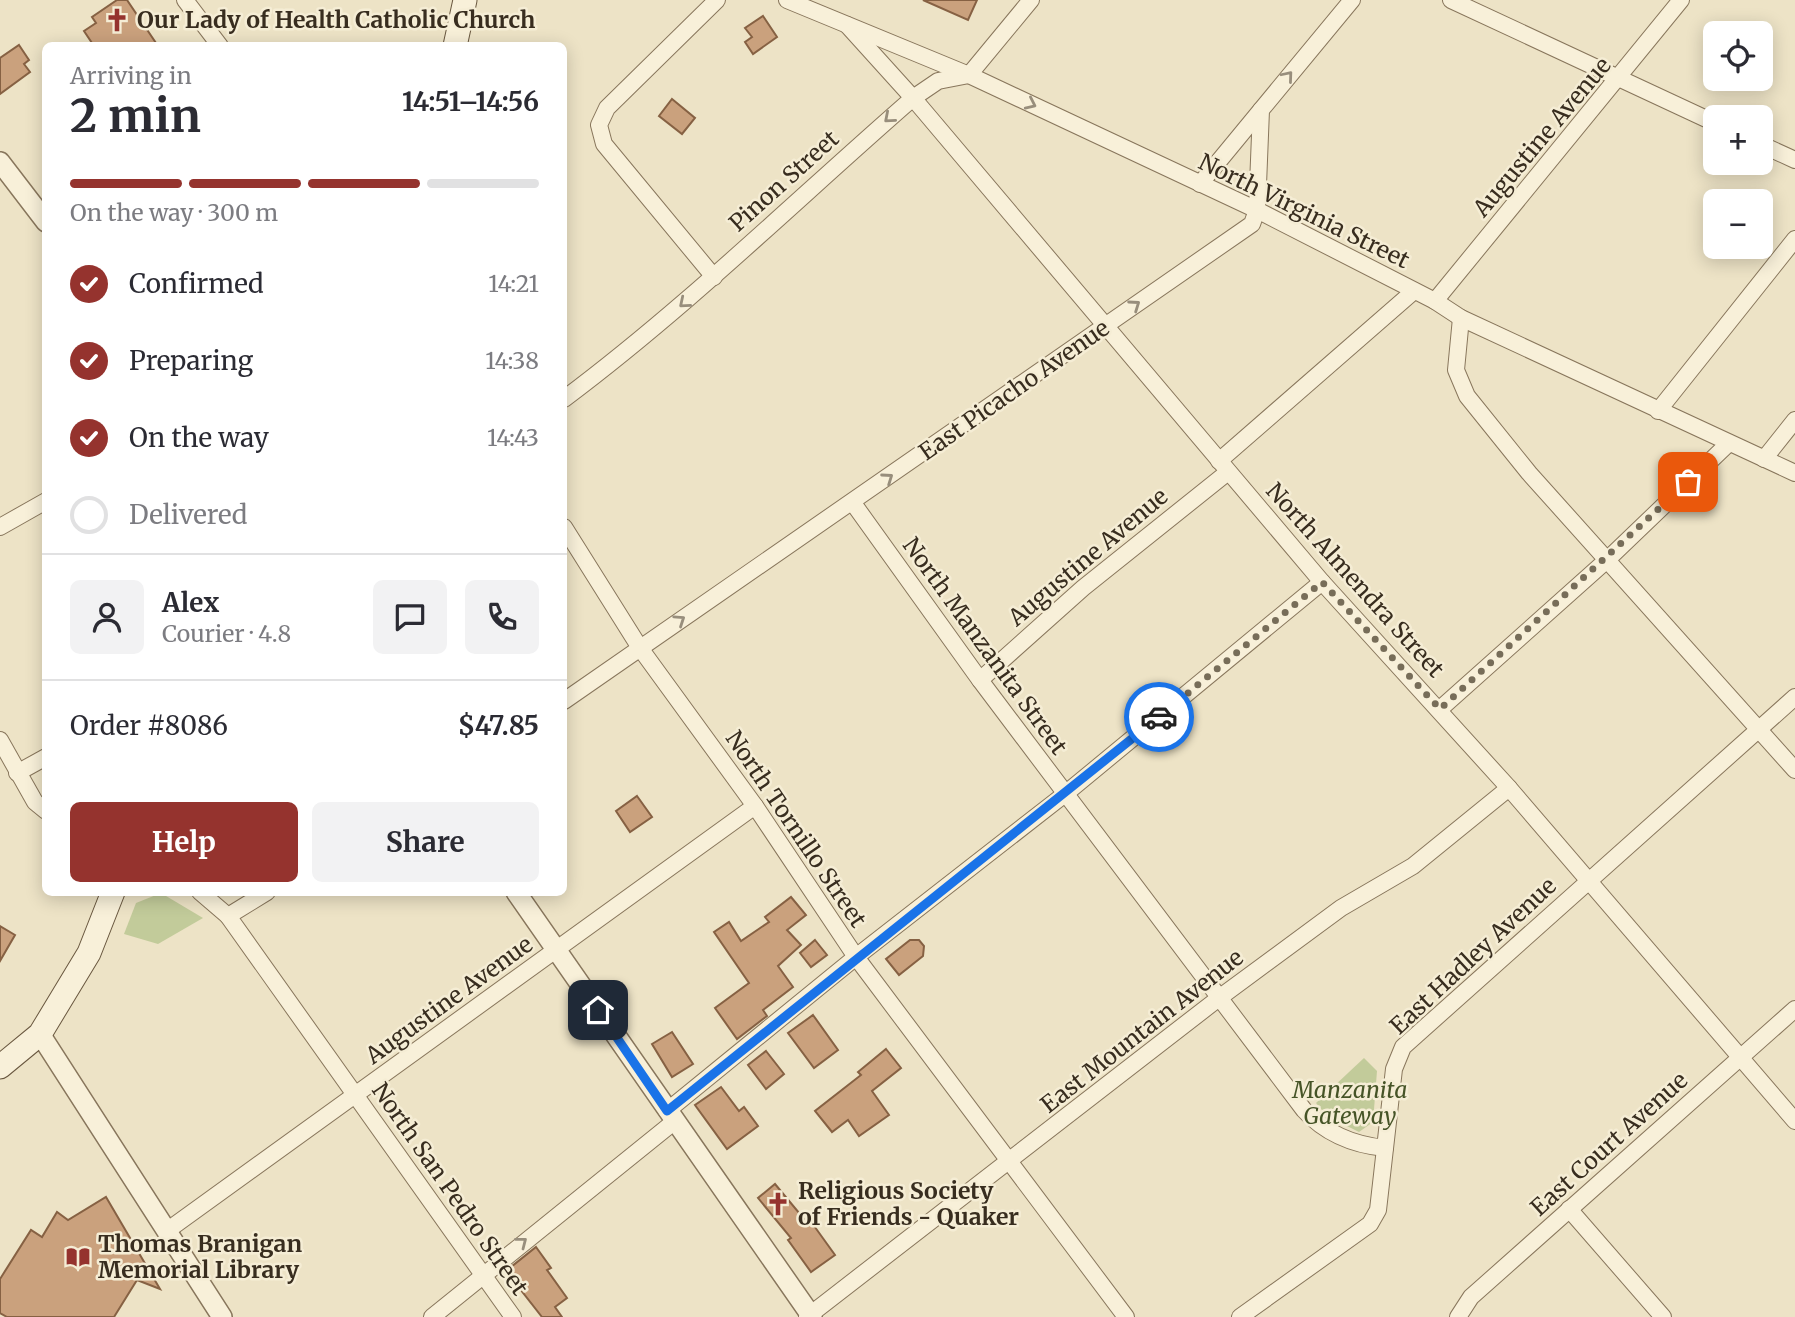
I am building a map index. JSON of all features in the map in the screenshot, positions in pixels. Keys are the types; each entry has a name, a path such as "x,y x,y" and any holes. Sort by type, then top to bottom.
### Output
{"main road":[{"path":"456,42 465,0"},
{"path":"0,1067 40,1034 89,953 111,896"}],"street":[{"path":"185,0 216,42"},
{"path":"714,277 604,144 599,125 607,108 717,0"},
{"name":"North Virginia Street","path":"787,0 969,75 1257,210 1435,301 1461,318 1795,473"},
{"path":"969,75 1031,0"},
{"path":"1200,184 1352,0"},
{"path":"1451,0 1703,117"},
{"name":"Augustine Avenue","path":"1435,301 1620,79 1681,0"},
{"name":"North Almendra Street","path":"847,25 1322,582 1440,709 1795,1121"},
{"name":"Pinon Street","path":"567,398 714,277 912,98 938,81 969,75"},
{"path":"1257,210 1261,110"},
{"path":"1773,150 1795,160"},
{"path":"0,162 42,217"},
{"name":"East Picacho Avenue","path":"567,699 1252,224 1257,210"},
{"path":"1658,411 1795,239"},
{"name":"Augustine Avenue","path":"980,680 1224,466 1414,291"},
{"path":"1461,318 1456,370 1467,396 1529,473 1795,770"},
{"path":"1764,459 1795,420"},
{"path":"1440,709 1608,559 1729,443"},
{"path":"0,527 42,503"},
{"name":"North Manzanita Street","path":"853,503 980,680 1316,1124 1329,1132 1368,1146 1385,1147"},
{"name":"North Tornillo Street","path":"567,532 640,648 755,806 856,957 1008,1164 1126,1317"},
{"path":"432,1317 856,957 1065,794 1322,582"},
{"name":"East Hadley Avenue","path":"1240,1317 1370,1224 1378,1210 1394,1069 1403,1047 1795,697"},
{"path":"0,740 17,773 35,802 42,808"},
{"path":"17,773 42,759"},
{"name":"East Mountain Avenue","path":"810,1316 1219,998 1341,908 1413,866 1509,788"},
{"name":"Augustine Avenue","path":"168,1230 755,806"},
{"path":"205,896 229,916 261,896"},
{"path":"519,896 810,1316"},
{"name":"North San Pedro Street","path":"229,916 513,1317"},
{"name":"East Court Avenue","path":"1458,1317 1471,1297 1795,1009"},
{"path":"40,1034 222,1317"},
{"path":"1569,1209 1663,1317"}],"green space":[{"path":"154,896 166,896 203,918 158,944 124,934 136,903"},
{"name":"Manzanita Gateway","path":"1364,1058 1377,1071 1373,1122 1359,1132 1327,1116 1316,1103"}],"building":[{"name":"Our Lady of Health Catholic Church","path":"117,0 127,0 155,42 91,42 84,31 96,23 92,17"},
{"path":"923,0 977,0 968,20"},
{"path":"763,16 777,37 753,54 745,42 752,37 745,28"},
{"path":"19,45 29,60 24,64 30,72 0,94 0,58"},
{"path":"672,99 695,118 682,134 659,116"},
{"path":"637,796 652,817 630,832 616,811"},
{"path":"791,897 806,915 787,930 801,945 778,966 793,987 763,1010 767,1016 737,1039 715,1008 749,983 714,932 729,922 741,941 769,922 765,917"},
{"path":"0,926 15,935 0,961"},
{"path":"815,940 827,955 811,967 800,953"},
{"path":"910,940 919,940 924,946 923,956 899,975 886,959"},
{"path":"813,1015 838,1050 814,1068 788,1033"},
{"path":"672,1032 693,1064 672,1077 652,1044"},
{"path":"886,1049 901,1068 872,1091 889,1115 859,1136 848,1120 832,1132 815,1111 861,1075 858,1072"},
{"path":"766,1051 784,1074 766,1089 748,1065"},
{"path":"721,1087 739,1111 744,1107 758,1126 727,1149 695,1105"},
{"path":"775,1184 809,1225 812,1223 835,1255 811,1272 788,1240 791,1238 758,1198"},
{"name":"Thomas Branigan Memorial Library","path":"106,1197 160,1289 137,1280 114,1317 7,1317 0,1313 0,1279 31,1230 42,1237 57,1212 68,1220"},
{"path":"536,1247 551,1268 547,1270 567,1298 555,1307 562,1317 542,1317 506,1271"}],"way so far":[{"path":"1159,717 1322,582 1440,709 1608,559 1688,482"}],"place":[{"name":"Our Lady of Health Catholic Church","path":"117,20"},
{"name":"Religious Society of Friends - Quaker","path":"778,1204"},
{"name":"Thomas Branigan Memorial Library","path":"78,1257"}],"route":[{"path":"598,1010 667,1111 1159,717"}]}
